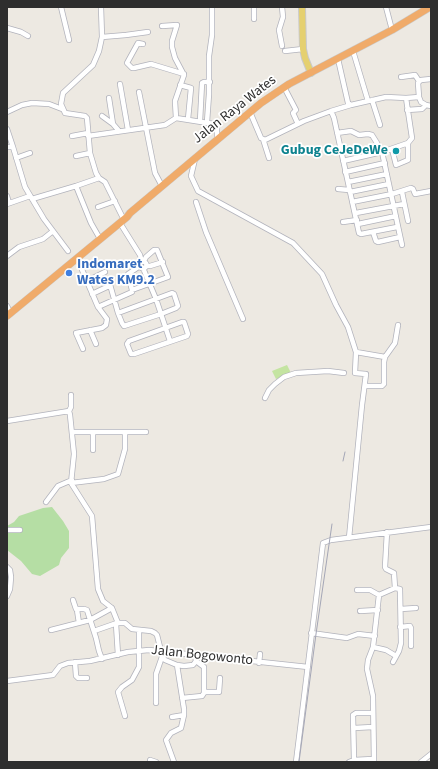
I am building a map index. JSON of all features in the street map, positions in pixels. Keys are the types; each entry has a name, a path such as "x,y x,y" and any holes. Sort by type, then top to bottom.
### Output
{"highway":[{"name":"Jalan Raya Wates","path":"72,255 130,213 250,112 284,87 392,30 430,7"},
{"name":"Jalan Raya Wates","path":"8,311 72,255 121,220"}],"main road":[{"path":"302,7 303,48 311,73"}],"street":[{"path":"61,7 69,40"},
{"path":"62,109 61,99 63,93 93,65 100,51 102,37 101,7"},
{"path":"207,122 210,82 209,56 212,35 212,7"},
{"path":"254,7 254,19"},
{"path":"282,7 283,19 279,30 284,48 303,48"},
{"path":"386,7 392,30"},
{"path":"162,26 178,22 172,41 172,47 175,58 184,74 175,101 176,118"},
{"path":"7,28 21,32 28,36"},
{"path":"102,37 148,32"},
{"path":"143,44 138,43 127,63 133,68 138,67 145,62 184,74"},
{"path":"353,51 380,125"},
{"path":"338,59 348,103 350,105"},
{"path":"401,77 415,75 419,81 419,97 421,102 428,106"},
{"path":"419,81 431,79"},
{"path":"200,121 202,83 210,82"},
{"path":"120,84 128,130"},
{"path":"180,85 191,88 188,119"},
{"path":"284,87 296,110 293,113 298,124"},
{"path":"139,92 155,173 162,186"},
{"path":"263,139 268,139 298,124 350,105 388,97 419,97"},
{"path":"109,98 113,124"},
{"path":"345,172 385,165 396,165 408,160 408,144 412,138 406,98"},
{"path":"7,112 22,105 32,103 48,104 62,109 65,112 86,117 88,121 90,153 96,173 99,178 105,182 121,220 140,255 170,341"},
{"path":"407,110 428,106"},
{"path":"331,111 360,234 397,227"},
{"path":"250,112 263,139 269,158"},
{"path":"102,116 113,124 119,131"},
{"path":"72,136 165,125 176,118 207,122 216,126 217,140"},
{"path":"7,129 10,147 16,158 21,177 31,197 53,232 72,255 87,281 98,307 106,317 106,323 100,328 77,332 75,334 83,349"},
{"path":"337,133 349,131 359,135 369,134 378,143 392,194 397,227 402,245"},
{"path":"343,161 408,144"},
{"path":"392,149 396,165"},
{"path":"16,158 30,153"},
{"path":"76,156 90,153"},
{"path":"195,159 191,176 200,193 288,240 300,250 322,274 348,327 356,352 355,373 366,374 349,536"},
{"path":"348,182 387,174"},
{"path":"7,196 8,203 76,186 99,178"},
{"path":"338,190 349,191 389,184"},
{"path":"76,186 98,236"},
{"path":"352,202 402,192 412,188 415,194 431,191"},
{"path":"402,192 408,221"},
{"path":"98,207 114,201"},
{"path":"196,202 206,232 243,319"},
{"path":"356,213 404,204"},
{"path":"343,222 358,222 396,216"},
{"path":"7,256 18,247 43,239 53,232"},
{"path":"373,232 376,241 378,242 400,237"},
{"path":"98,307 132,292 132,290 168,277 157,249 146,257 143,264 128,274 132,290"},
{"path":"143,264 150,266 162,262"},
{"path":"87,281 105,272"},
{"path":"92,294 109,284 118,313 122,323 126,326 178,307 174,294 172,294 118,313"},
{"path":"184,322 188,335 170,341 132,355 127,344 129,341 184,322"},
{"path":"365,386 382,386 384,384 383,366 385,357 395,343 398,325"},
{"path":"90,330 96,344"},
{"path":"356,352 385,357"},
{"path":"265,398 269,390 275,384 296,373 328,371 344,373"},
{"path":"71,395 69,411 74,454 72,482 92,516 98,589 103,601 112,608 117,623 118,655"},
{"path":"7,421 69,411"},
{"path":"72,432 146,432"},
{"path":"93,433 93,450"},
{"path":"46,502 58,486 72,482 104,479 118,474 125,449 125,433"},
{"path":"296,762 311,632 324,542 349,536 431,527"},
{"path":"7,530 20,530"},
{"path":"387,532 385,567 394,573 395,588"},
{"path":"7,567 10,570 11,577 10,589 7,596"},
{"path":"379,595 395,588 400,589 401,643 393,662"},
{"path":"357,590 370,590 379,595"},
{"path":"348,762 354,760 374,761 373,696 367,669 375,636 379,595"},
{"path":"73,600 80,623"},
{"path":"52,630 90,620 112,608"},
{"path":"401,609 416,608"},
{"path":"77,610 85,609 94,631 102,659"},
{"path":"360,611 378,610"},
{"path":"94,631 117,623 125,623 132,629 151,631 158,635 165,660 177,665 191,666 195,664 196,661"},
{"path":"400,627 410,626 411,646"},
{"path":"125,716 118,692 132,680 139,665 139,630"},
{"path":"311,632 347,638 358,634 375,636"},
{"path":"373,647 382,649 396,656"},
{"name":"Jalan Bogowonto","path":"7,682 53,675 62,665 102,659 139,650 308,668"},
{"path":"156,702 156,674 162,653"},
{"path":"259,662 260,654"},
{"path":"195,655 196,661 204,667 205,692"},
{"path":"75,662 76,676 78,678 87,678"},
{"path":"174,762 166,740 171,733 181,728 184,716 177,665"},
{"path":"182,698 202,696 205,692 219,692 220,678"},
{"path":"354,760 354,714 373,713"},
{"path":"172,717 184,716"},
{"path":"354,728 373,727"},
{"path":"421,762 431,754"},
{"path":"150,760 156,762"}],"green space":[{"path":"287,365 291,373 276,379 272,371"},
{"path":"52,507 69,531 69,548 61,558 59,565 40,576 32,574 21,561 7,550 7,531 15,528 7,528 7,526 14,522 19,516 43,508"}],"railway":[{"path":"343,461 345,452"},
{"path":"299,762 332,524"}],"place":[{"name":"Gubug CeJeDeWe","path":"396,151"},
{"name":"Indomaret Wates KM9.2","path":"69,273"}]}
